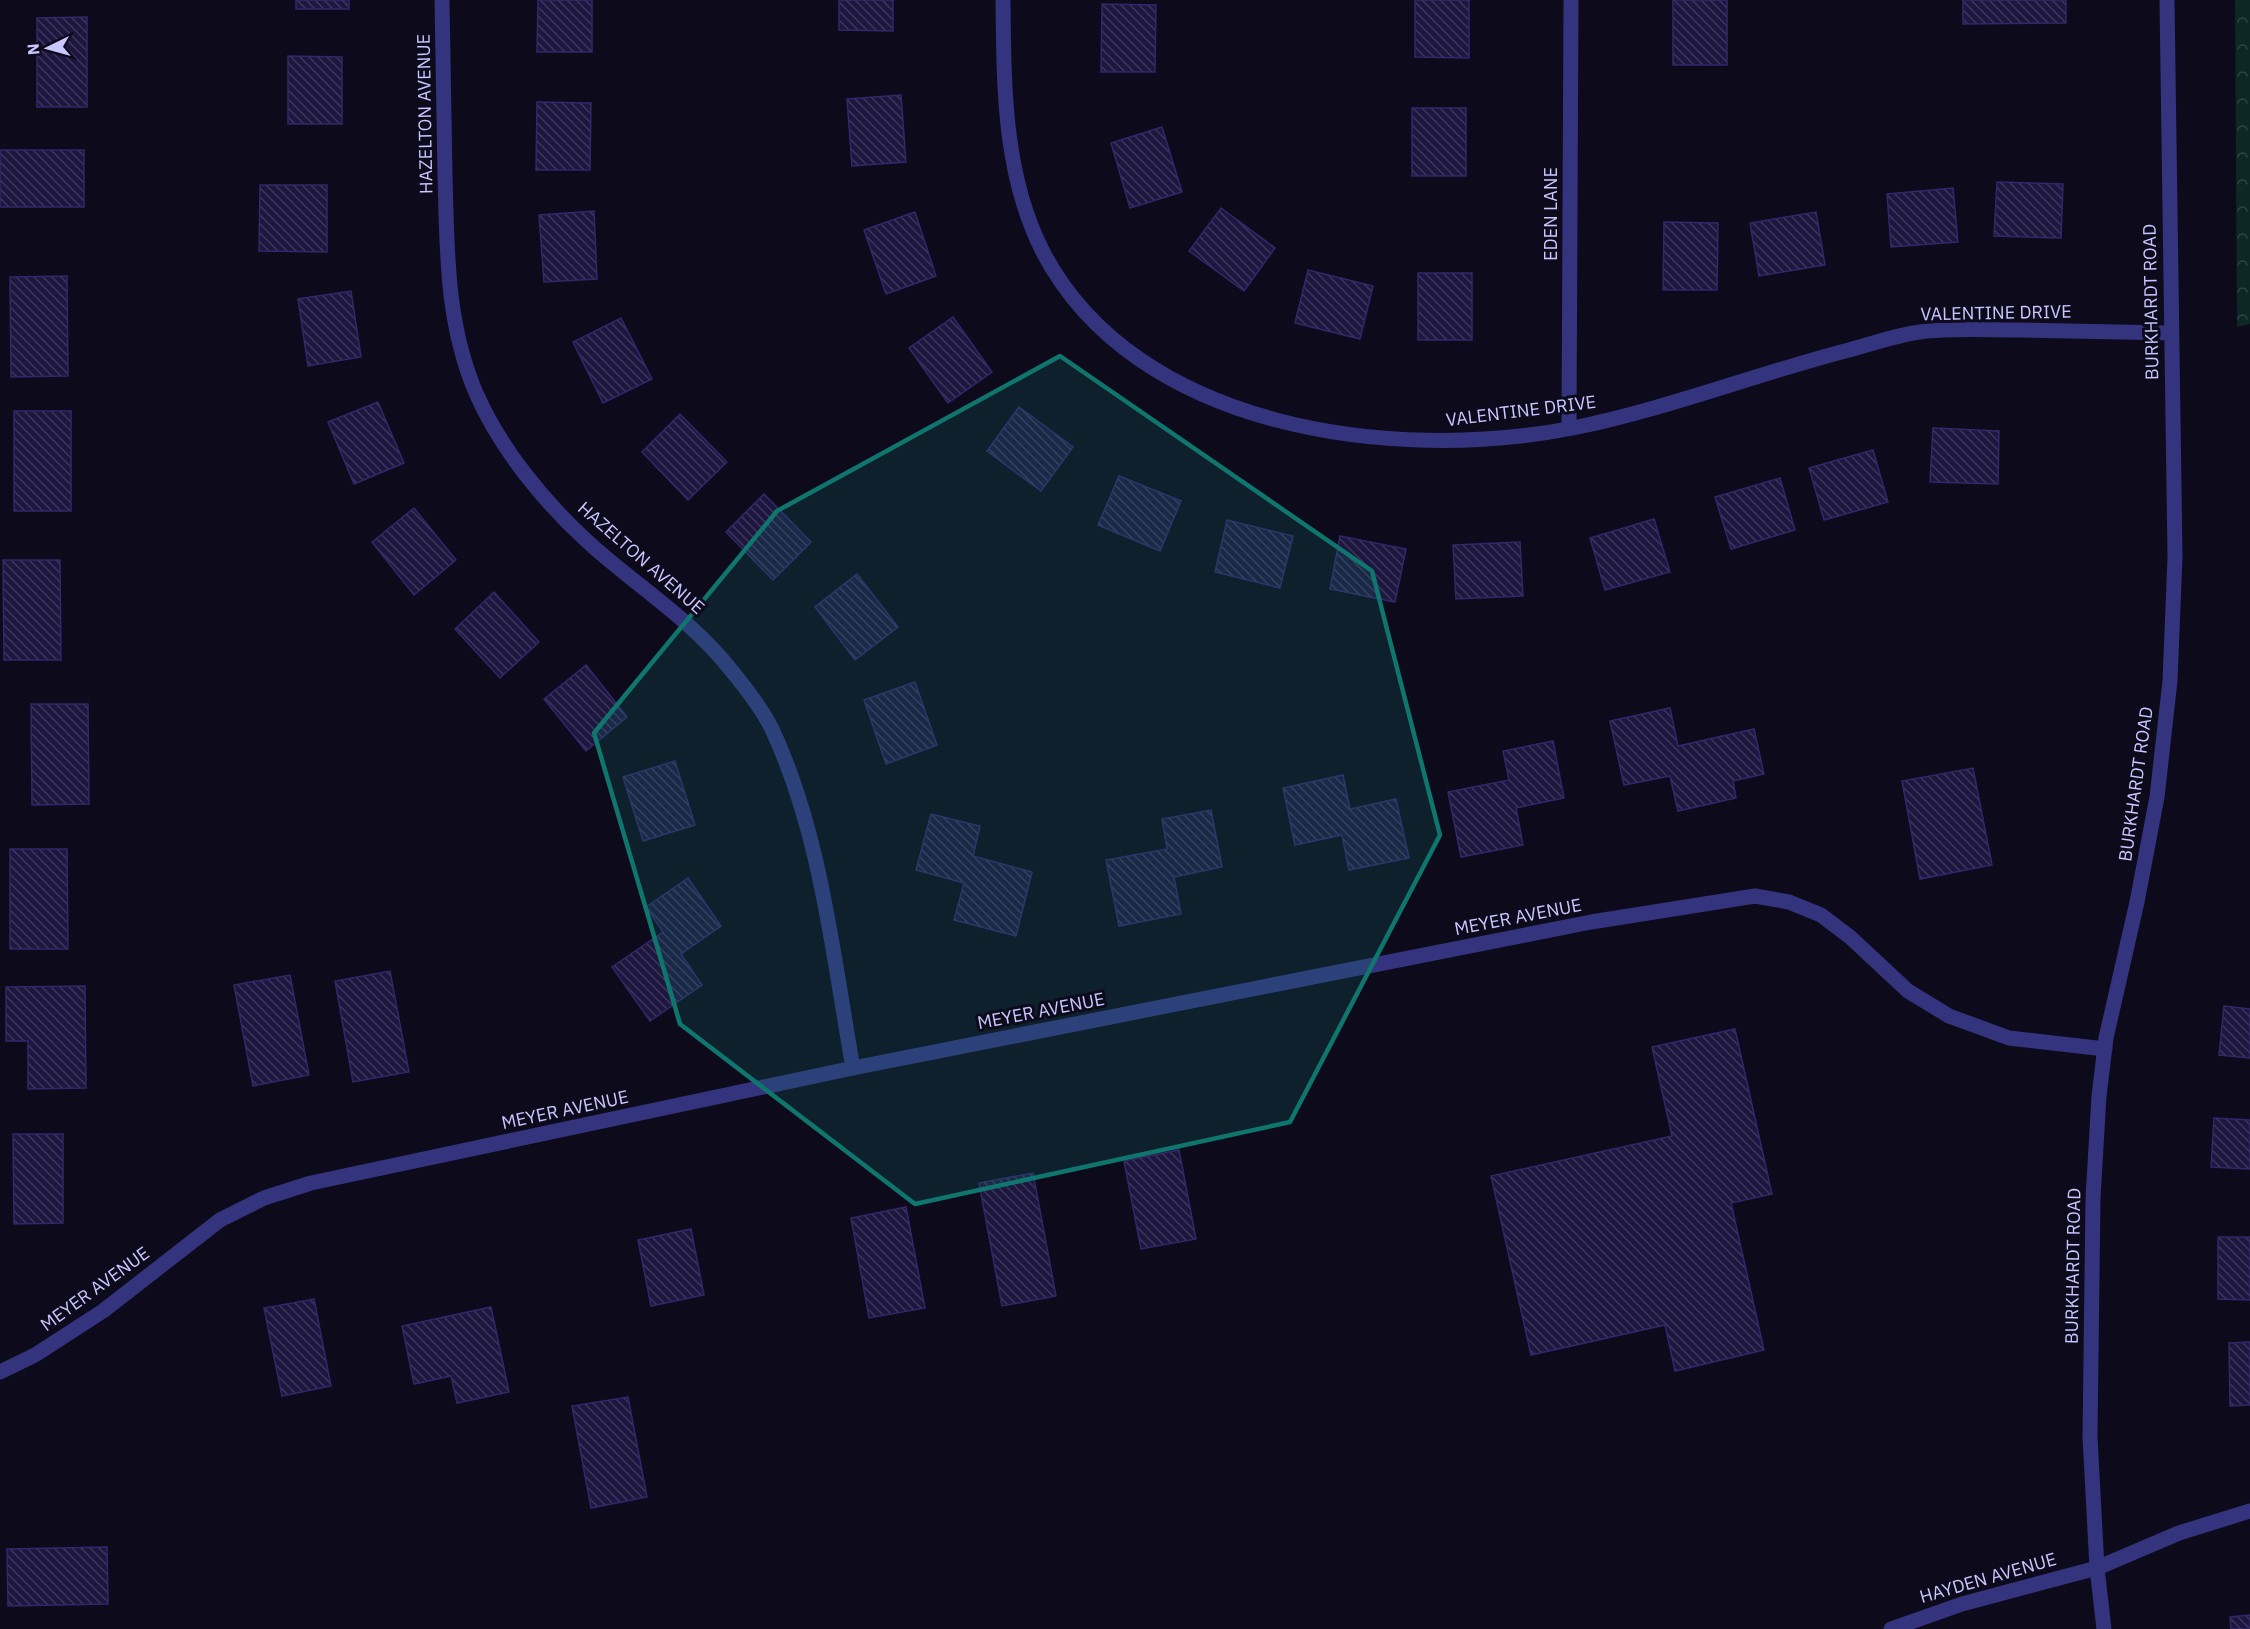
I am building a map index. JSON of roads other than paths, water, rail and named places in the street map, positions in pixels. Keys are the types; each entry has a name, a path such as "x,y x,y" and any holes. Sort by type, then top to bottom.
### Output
{"street":[{"name":"HAZELTON AVENUE","path":"442,0 447,280 459,348 483,405 504,442 543,495 587,542 688,624 731,669 771,728 800,806 821,887 853,1068"},
{"name":"VALENTINE DRIVE","path":"1004,0 1010,148 1024,204 1042,250 1068,292 1113,340 1153,369 1207,395 1274,419 1342,434 1413,441 1480,440 1569,428 1652,410 1774,369 1918,332 1961,330 2170,333"},
{"name":"EDEN LANE","path":"1569,428 1572,0"},
{"name":"BURKHARDT ROAD","path":"2104,1629 2097,1568 2090,1437 2092,1232 2099,1096 2105,1049 2157,797 2170,681 2175,557 2167,0"},
{"name":"MEYER AVENUE","path":"0,1372 34,1355 103,1311 220,1220 264,1198 311,1183 853,1068 1591,922 1755,896 1789,902 1821,915 1850,937 1908,991 1948,1016 2009,1038 2105,1049"},
{"name":"HAYDEN AVENUE","path":"1891,1629 1962,1604 2097,1568 2179,1533 2250,1511"}]}
